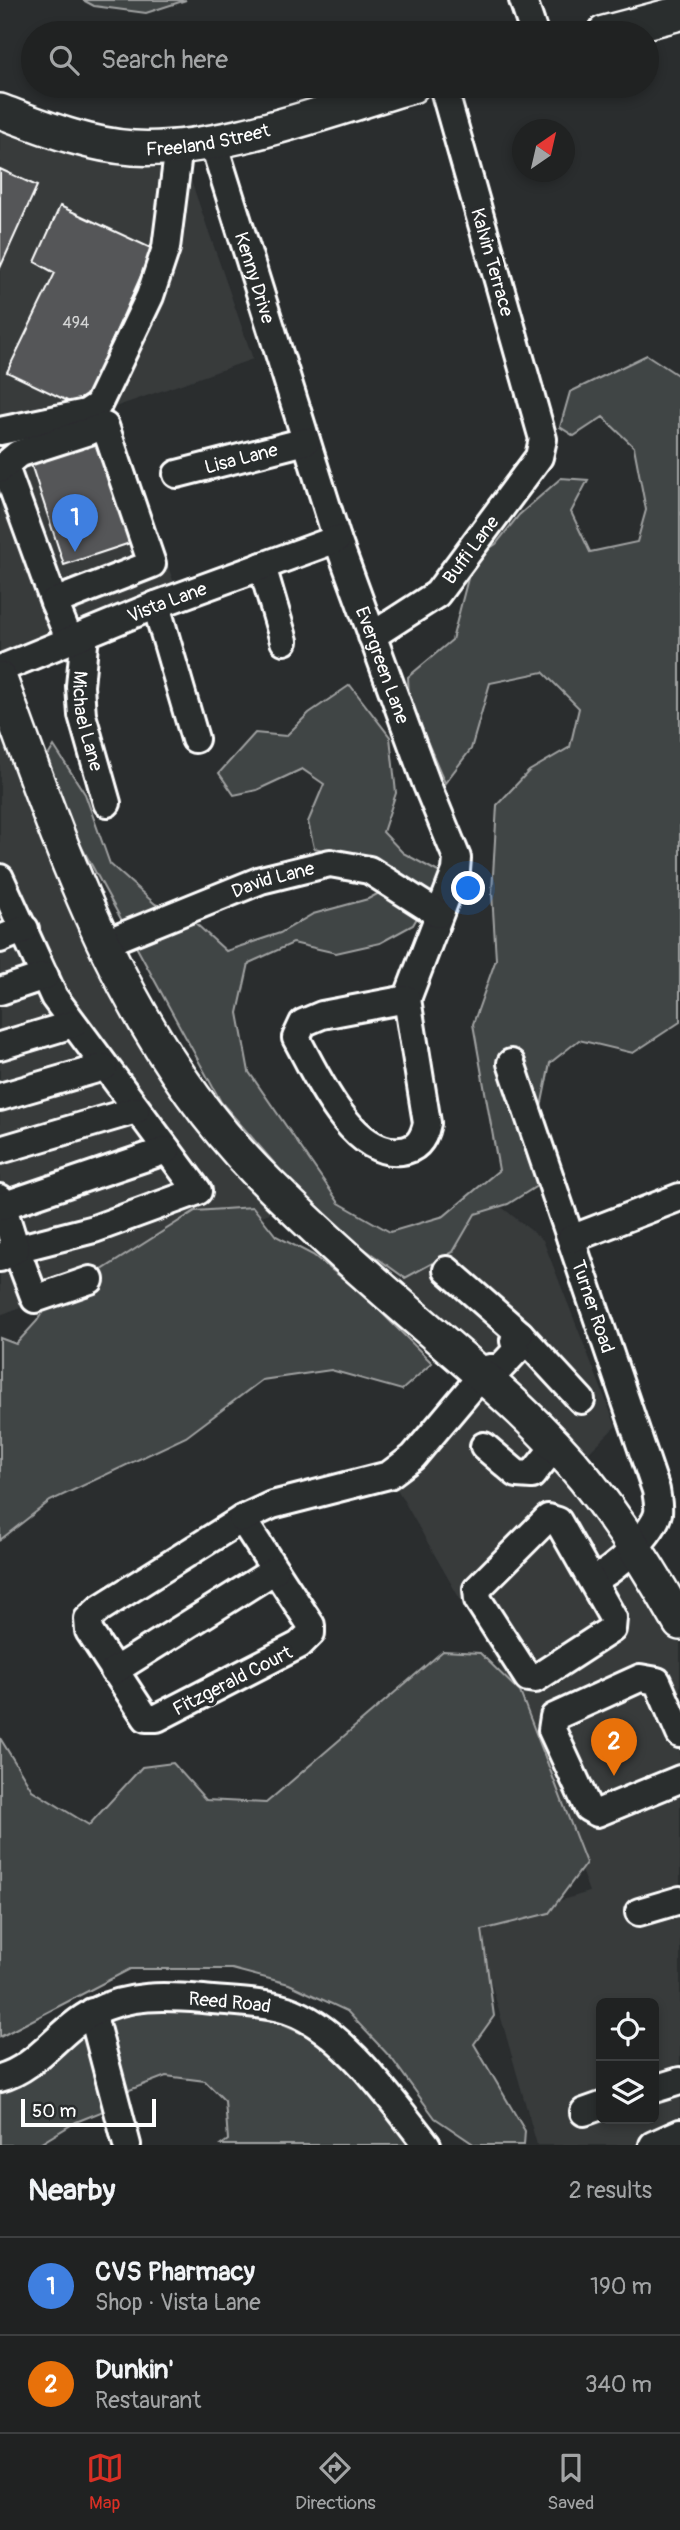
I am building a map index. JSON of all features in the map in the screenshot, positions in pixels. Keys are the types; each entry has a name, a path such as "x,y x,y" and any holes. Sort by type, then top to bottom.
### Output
{"main road":[{"path":"650,21 680,13"},
{"name":"Freeland Street","path":"0,111 63,135 133,148 213,142 369,98"},
{"path":"0,679 45,802 103,944 143,1021 207,1115 255,1170 349,1260 486,1372 555,1446 584,1478 634,1546 680,1623"}],"street":[{"path":"523,0 530,21"},
{"name":"Kalvin Terrace","path":"446,98 543,439"},
{"name":"Kenny Drive","path":"213,142 297,412"},
{"path":"0,431 86,413 98,405 150,296 166,248 179,146"},
{"name":"Evergreen Lane","path":"297,412 337,539 457,858 456,871 407,999"},
{"path":"54,601 152,564 105,426 18,454 2,468 54,601 77,638"},
{"name":"Buffi Lane","path":"372,636 437,594 539,457 543,439"},
{"name":"Lisa Lane","path":"177,474 306,441"},
{"name":"Vista Lane","path":"0,669 156,605 337,539"},
{"path":"262,566 284,642"},
{"path":"156,605 195,739"},
{"name":"Michael Lane","path":"77,638 82,715 107,803"},
{"name":"David Lane","path":"103,944 261,880 330,863 369,870 438,914"},
{"path":"1,882 25,929 54,997 198,1191 94,1229 8,1253"},
{"path":"0,939 25,929"},
{"path":"0,991 45,976"},
{"path":"407,999 427,1123 425,1137 410,1150 389,1152 369,1144 349,1125 320,1082 296,1038 303,1023 322,1015 407,999"},
{"path":"0,1046 73,1024"},
{"name":"Turner Road","path":"511,1063 656,1490 658,1511 653,1525 604,1576 593,1579"},
{"path":"0,1097 104,1067"},
{"path":"0,1150 136,1110"},
{"path":"90,1280 35,1299 8,1253 1,1202 167,1150"},
{"path":"571,1239 680,1197"},
{"path":"447,1270 581,1400"},
{"name":"Fitzgerald Court","path":"242,1519 311,1625 311,1633 299,1645 157,1718 146,1718 89,1631 88,1619 99,1609 242,1519 272,1505 389,1475 414,1457 486,1372 499,1368 517,1350 517,1337"},
{"path":"484,1446 517,1474 525,1475 532,1475 555,1446"},
{"path":"548,1518 558,1521 593,1579 613,1618 612,1629 535,1679 528,1678 478,1600 477,1589 548,1518"},
{"path":"114,1671 275,1570"},
{"path":"680,1734 657,1681 640,1678 554,1717 552,1730 589,1808 597,1813 680,1779"},
{"path":"639,1912 680,1900"},
{"name":"Reed Road","path":"0,2078 24,2068 57,2038 92,2012 121,2000 183,1997 289,2011 316,2023 346,2050 427,2145"},
{"path":"92,2012 127,2145"},
{"path":"659,2087 680,2081"},
{"path":"653,2145 680,2133"}],"shaded area":[{"path":"83,0 186,0 146,13 94,6"},
{"path":"0,111 179,146 253,359 112,408 179,597 0,669"},
{"path":"647,355 679,376 680,383 680,1022 633,1053 579,1040 550,1063 539,1117 540,1184 508,1204 475,1214 453,1252 405,1278 323,1219 221,1102 79,842 46,759 54,746 85,794 110,864 155,904 192,920 226,951 280,933 313,914 368,899 400,882 362,858 314,848 308,822 324,784 302,769 257,790 234,795 219,773 255,733 286,736 309,713 350,685 390,737 396,793 383,832 403,853 442,874 413,925 380,943 336,953 293,943 249,963 238,1013 249,1072 339,1203 390,1232 444,1216 499,1170 473,1024 496,959 492,893 497,805 529,771 570,747 579,708 543,672 490,683 471,749 445,783 409,699 408,677 452,640 473,559 496,544 519,515 561,478 588,480 571,512 590,552 637,542 646,510 634,447 603,417 574,436 560,427 570,392"},
{"path":"0,679 103,944 291,1205 0,1315"},
{"path":"484,1193 543,1240 616,1426 574,1467 680,1630 680,2133 653,2145 537,2145 475,1926 589,1892 520,1704 389,1475 479,1379 389,1295"},
{"path":"253,1207 276,1236 313,1255 365,1296 432,1363 402,1390 331,1370 262,1380 186,1437 50,1501 0,1540 0,1338 16,1344 37,1321 47,1305 195,1211"},
{"path":"443,1651 480,1653 520,1692 586,1863 549,1913 482,1930 494,2016 474,2044 525,2131 524,2145 475,2145 435,2118 392,2059 347,2011 289,1984 232,1969 130,1969 0,2037 0,1738 32,1790 89,1825 142,1767 173,1763 206,1800 266,1803"},
{"path":"136,2006 256,2013 321,2042 418,2145 221,2145 228,2140 225,2101 205,2081 166,2076 127,2091 107,2033 106,2017"},
{"path":"80,2034 88,2038 106,2110 76,2122 38,2145 0,2145 0,2087"}],"building":[{"path":"0,169 37,186 0,268"},
{"path":"60,206 153,249 82,408 7,372 55,273 35,262"},
{"path":"99,438 136,541 64,565 30,461"}],"place":[{"name":"CVS Pharmacy","path":"75,552"},
{"name":"Dunkin'","path":"614,1776"}]}
